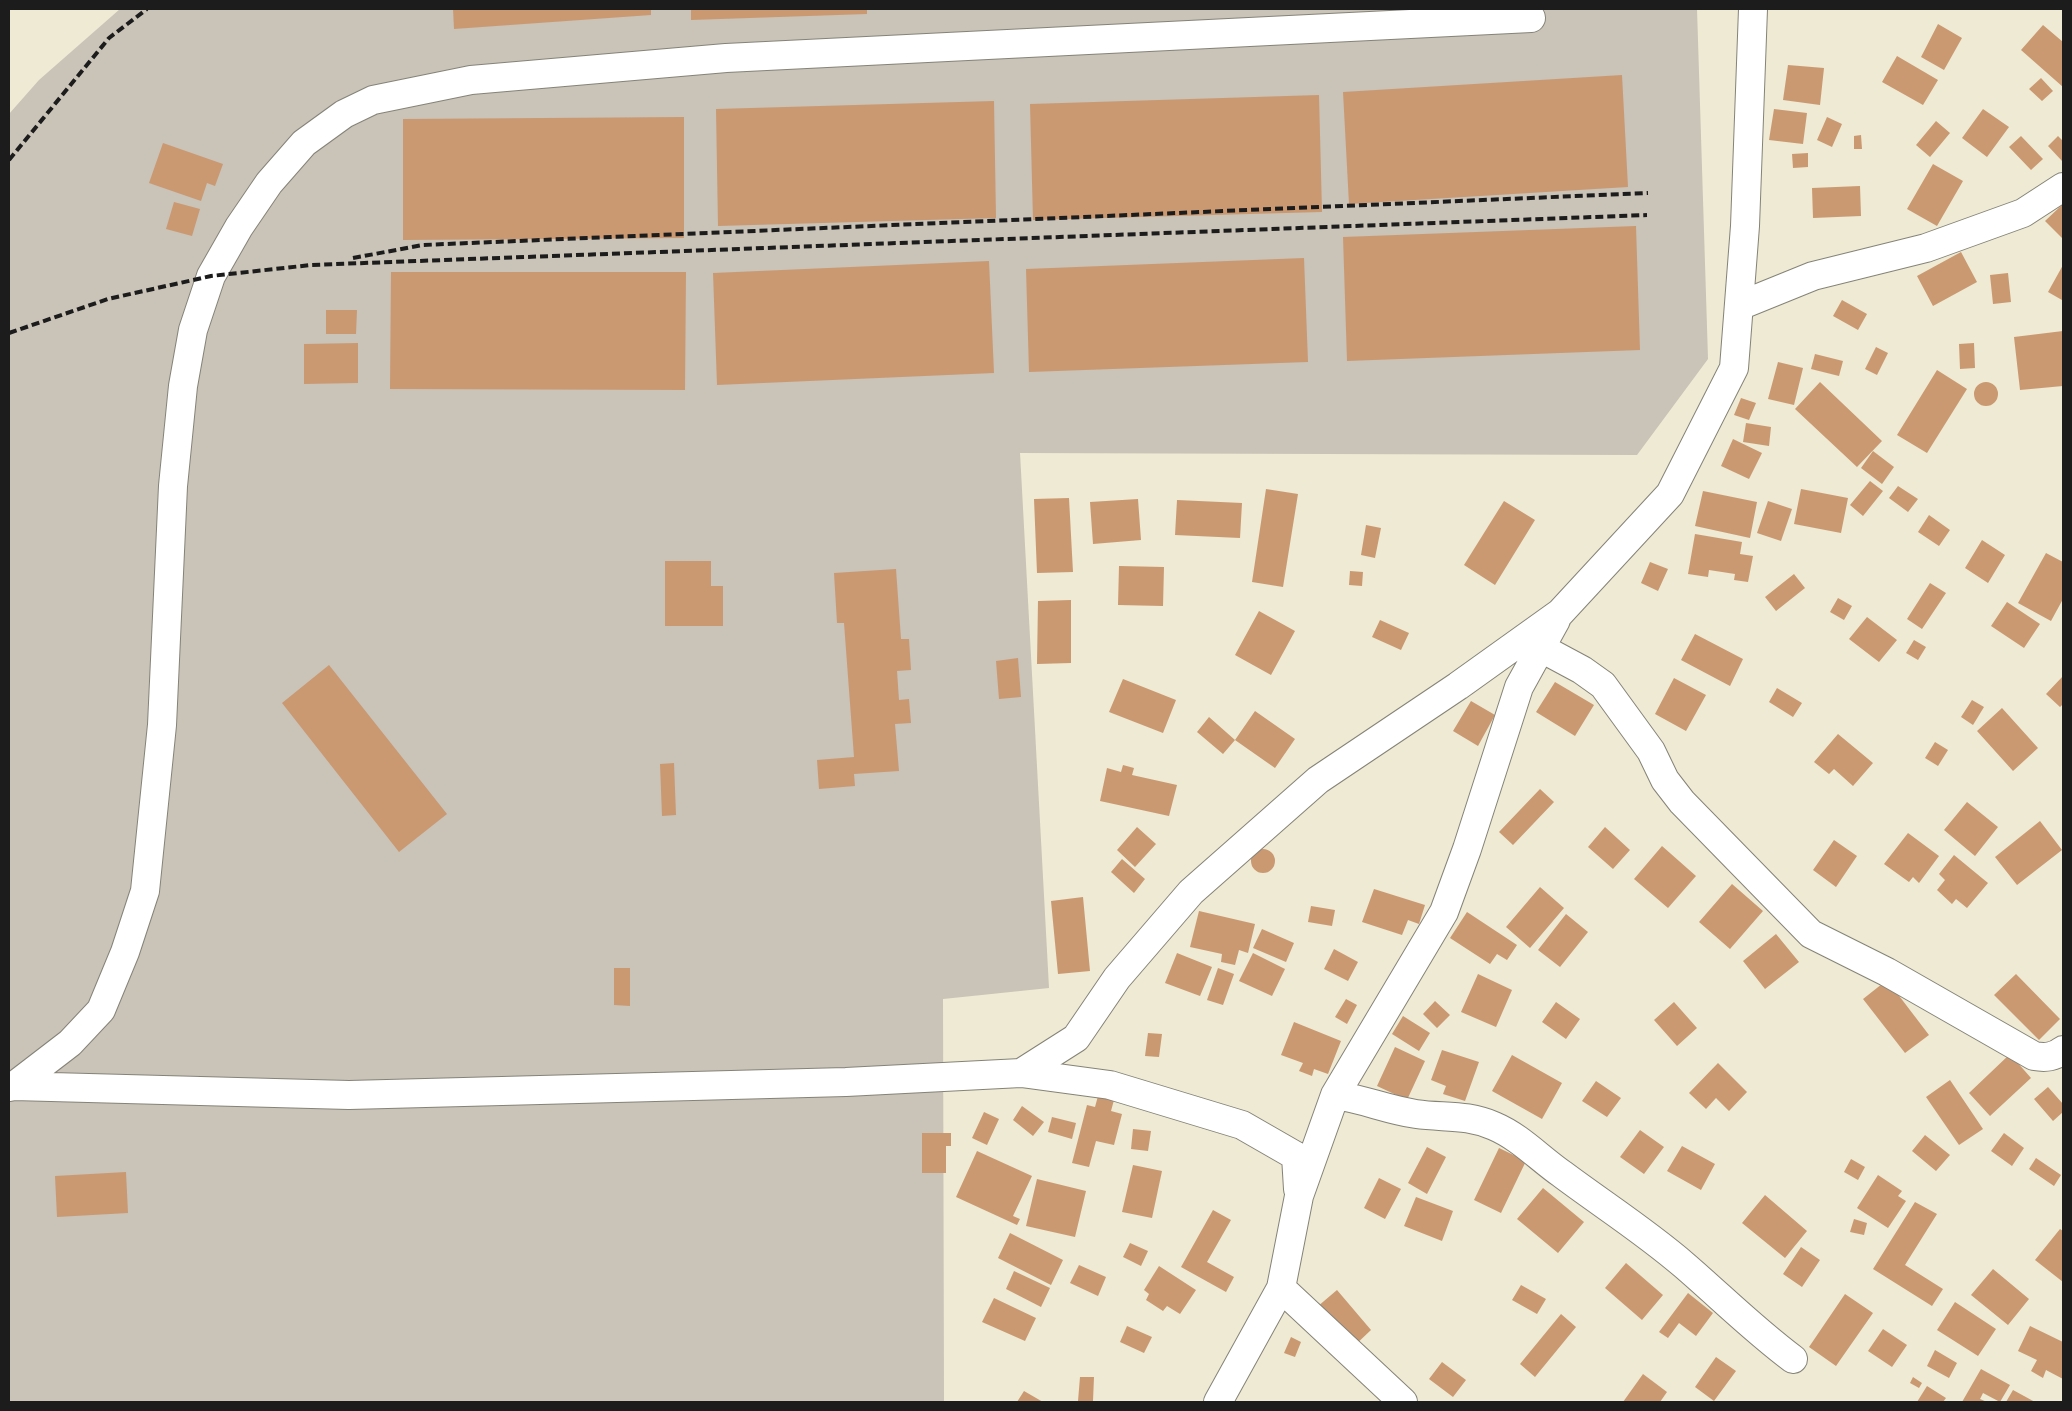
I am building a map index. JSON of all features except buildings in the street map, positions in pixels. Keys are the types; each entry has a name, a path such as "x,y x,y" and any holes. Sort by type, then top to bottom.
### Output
{"street":[{"path":"1021,1072 1076,1038 1117,978 1191,892 1318,780 1458,686 1560,613 1670,494 1734,368 1745,226 1753,9"},
{"path":"12,1087 70,1043 101,1010 125,952 145,891 162,725 173,486 183,386 193,330 210,276 239,227 269,183 304,143 344,114 373,100 471,80 726,58 1531,18"},
{"path":"1739,306 1813,276 1926,248 2023,213 2063,187"},
{"path":"1218,1402 1281,1288 1299,1196 1335,1095 1444,912 1467,849 1519,687 1560,613"},
{"path":"1541,648 1582,670 1604,685 1651,751 1665,780 1682,802 1811,934 1903,981 2034,1056 2046,1058 2063,1050"},
{"path":"12,1087 349,1095 836,1082 1021,1072 1110,1085 1242,1125 1296,1156 1299,1196"},
{"path":"1335,1095 1361,1099 1390,1109 1416,1114 1472,1117 1520,1140 1551,1166 1682,1264 1763,1336 1793,1359"},
{"path":"1281,1288 1403,1402"}],"shaded area":[{"path":"120,9 1697,9 1708,359 1637,455 1020,453 1049,988 943,999 944,1402 9,1402 9,114 39,80"}],"railway":[{"path":"9,160 109,38 147,9"},
{"path":"353,258 423,245 1648,193"},
{"path":"9,333 108,299 211,276 311,265 1647,215"}]}
